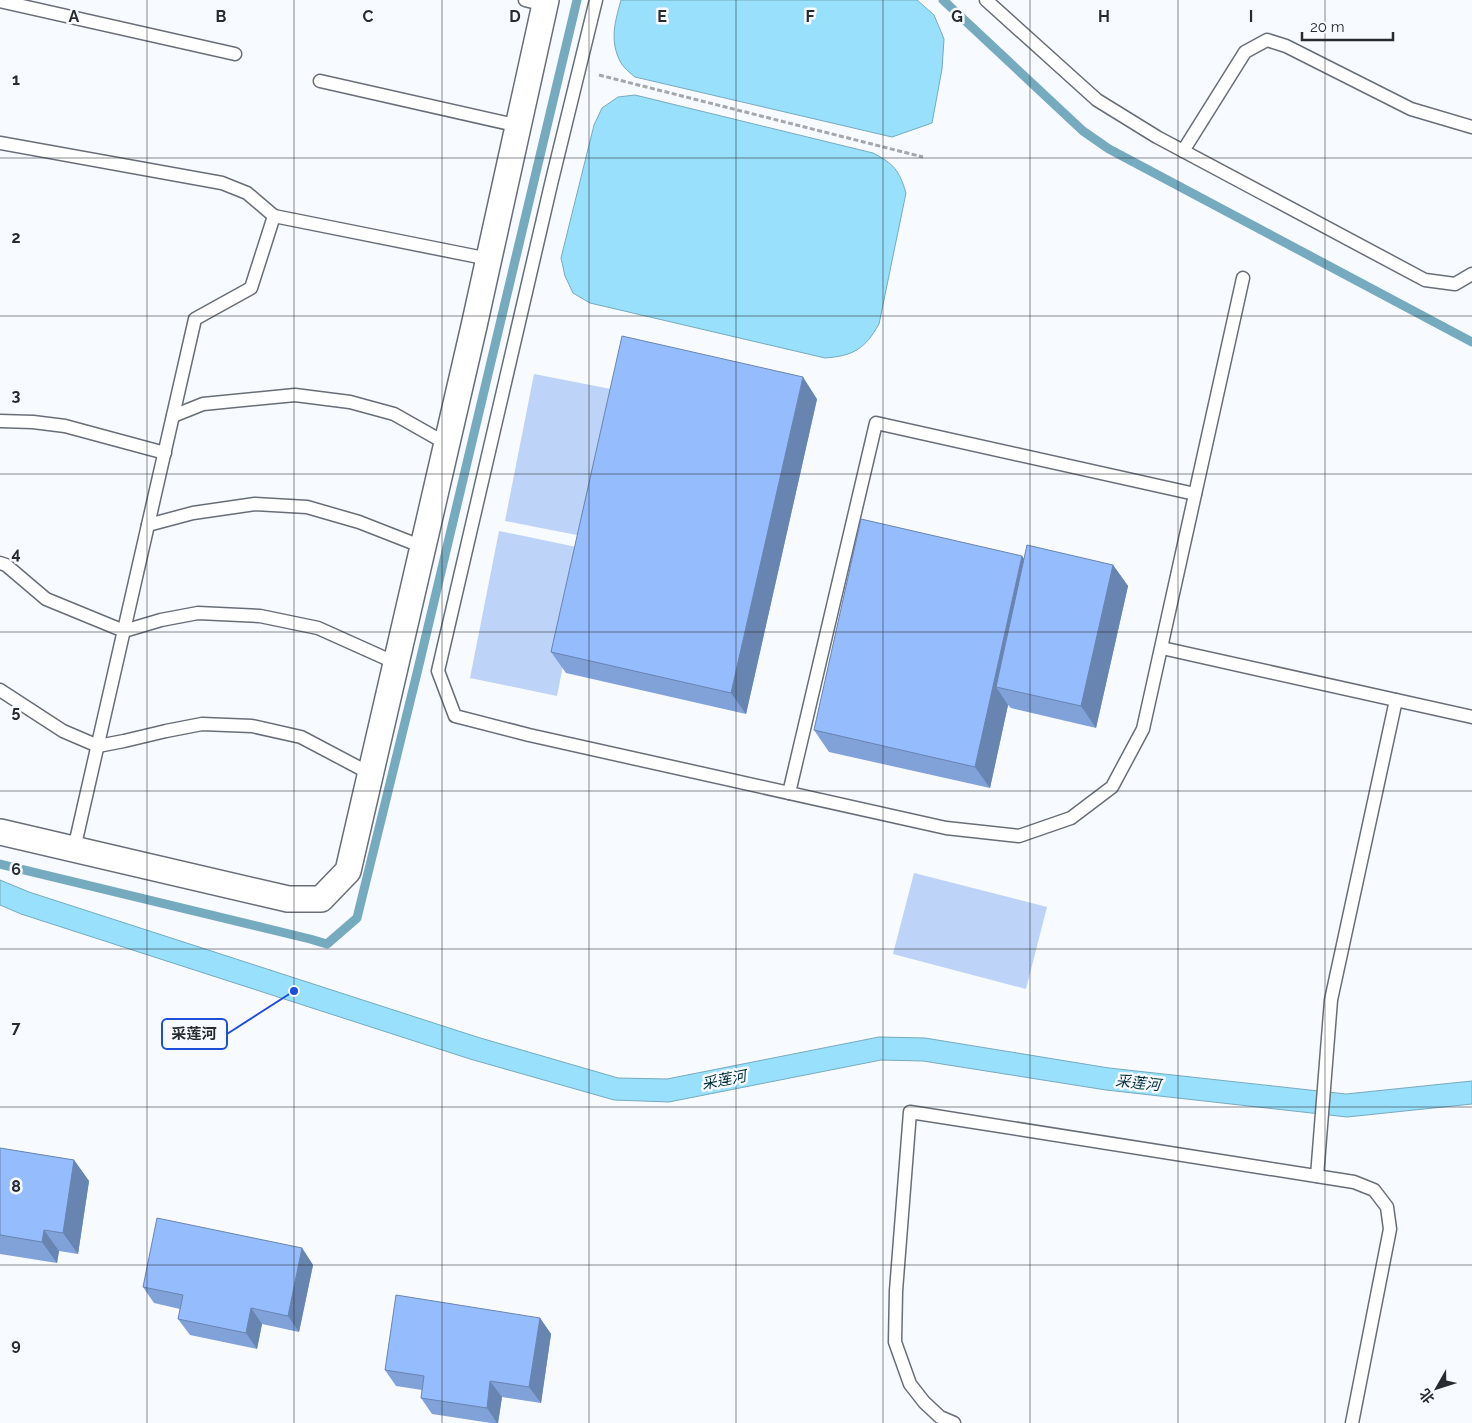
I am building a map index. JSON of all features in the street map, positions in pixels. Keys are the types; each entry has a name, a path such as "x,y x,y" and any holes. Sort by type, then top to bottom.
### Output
{"street":[{"path":"0,832 288,899 322,899 348,871 519,126 539,2"}],"lane":[{"path":"596,0 552,180 438,671 455,716 530,735 946,828 1019,836 1071,818 1112,787 1143,729 1243,278"},
{"path":"986,0 1097,100 1156,137 1425,280 1455,284 1472,274"},
{"path":"0,1 235,54"},
{"path":"1183,151 1245,52 1266,40 1286,46 1410,109 1472,127"},
{"path":"320,81 519,126"},
{"path":"0,143 222,183 246,193 274,216 489,259"},
{"path":"74,849 195,319 251,288 274,216"},
{"path":"173,416 203,404 294,395 350,402 394,414 447,444"},
{"path":"0,421 34,422 65,426 165,453"},
{"path":"789,793 876,423 1195,494"},
{"path":"148,525 193,514 255,504 307,508 359,522 423,547"},
{"path":"0,563 46,599 124,631 161,620 198,613 260,616 318,628 396,662"},
{"path":"1162,648 1472,717"},
{"path":"0,690 63,731 98,746 166,730 202,724 252,726 301,737 371,774"},
{"path":"1317,1176 1331,1000 1396,700"},
{"path":"954,1423 940,1417 924,1402 910,1384 895,1342 896,1291 910,1112 1354,1182 1374,1190 1387,1207 1390,1228 1352,1423"}],"path":[{"path":"579,70 923,158"}],"shaded area":[{"path":"534,374 621,391 592,538 505,521"},
{"path":"499,531 586,549 557,696 470,678"},
{"path":"914,873 1047,907 1026,989 893,954"}],"water":[{"path":"621,0 917,0 934,15 944,39 942,69 932,123 892,137 635,77 621,63 615,47 615,24"},
{"path":"635,95 873,153 895,168 906,193 879,324 869,340 851,353 825,358 590,303 573,293 565,276 561,258 594,125 602,108 618,97"},
{"name":"采莲河","path":"0,880 29,892 477,1037 618,1078 667,1079 879,1037 925,1038 1109,1068 1346,1094 1472,1081 1472,1104 1347,1117 1106,1090 923,1061 881,1060 669,1102 614,1100 470,1059 21,914 0,905"}],"building":[{"path":"622,336 803,377 731,693 551,652"},
{"path":"861,519 1022,556 975,767 814,730"},
{"path":"1027,545 1113,565 1081,706 996,687"},
{"path":"0,1148 74,1160 63,1233 44,1230 42,1242 0,1235"},
{"path":"157,1218 302,1248 288,1316 251,1308 246,1333 178,1319 183,1295 143,1287"},
{"path":"396,1295 540,1318 529,1387 490,1381 487,1408 421,1398 424,1376 385,1370"}],"waterway":[{"path":"0,864 327,944 357,918 577,0"},
{"path":"943,0 1083,131 1109,149 1472,342"}],"place":[{"name":"采莲河","path":"294,991"}]}
